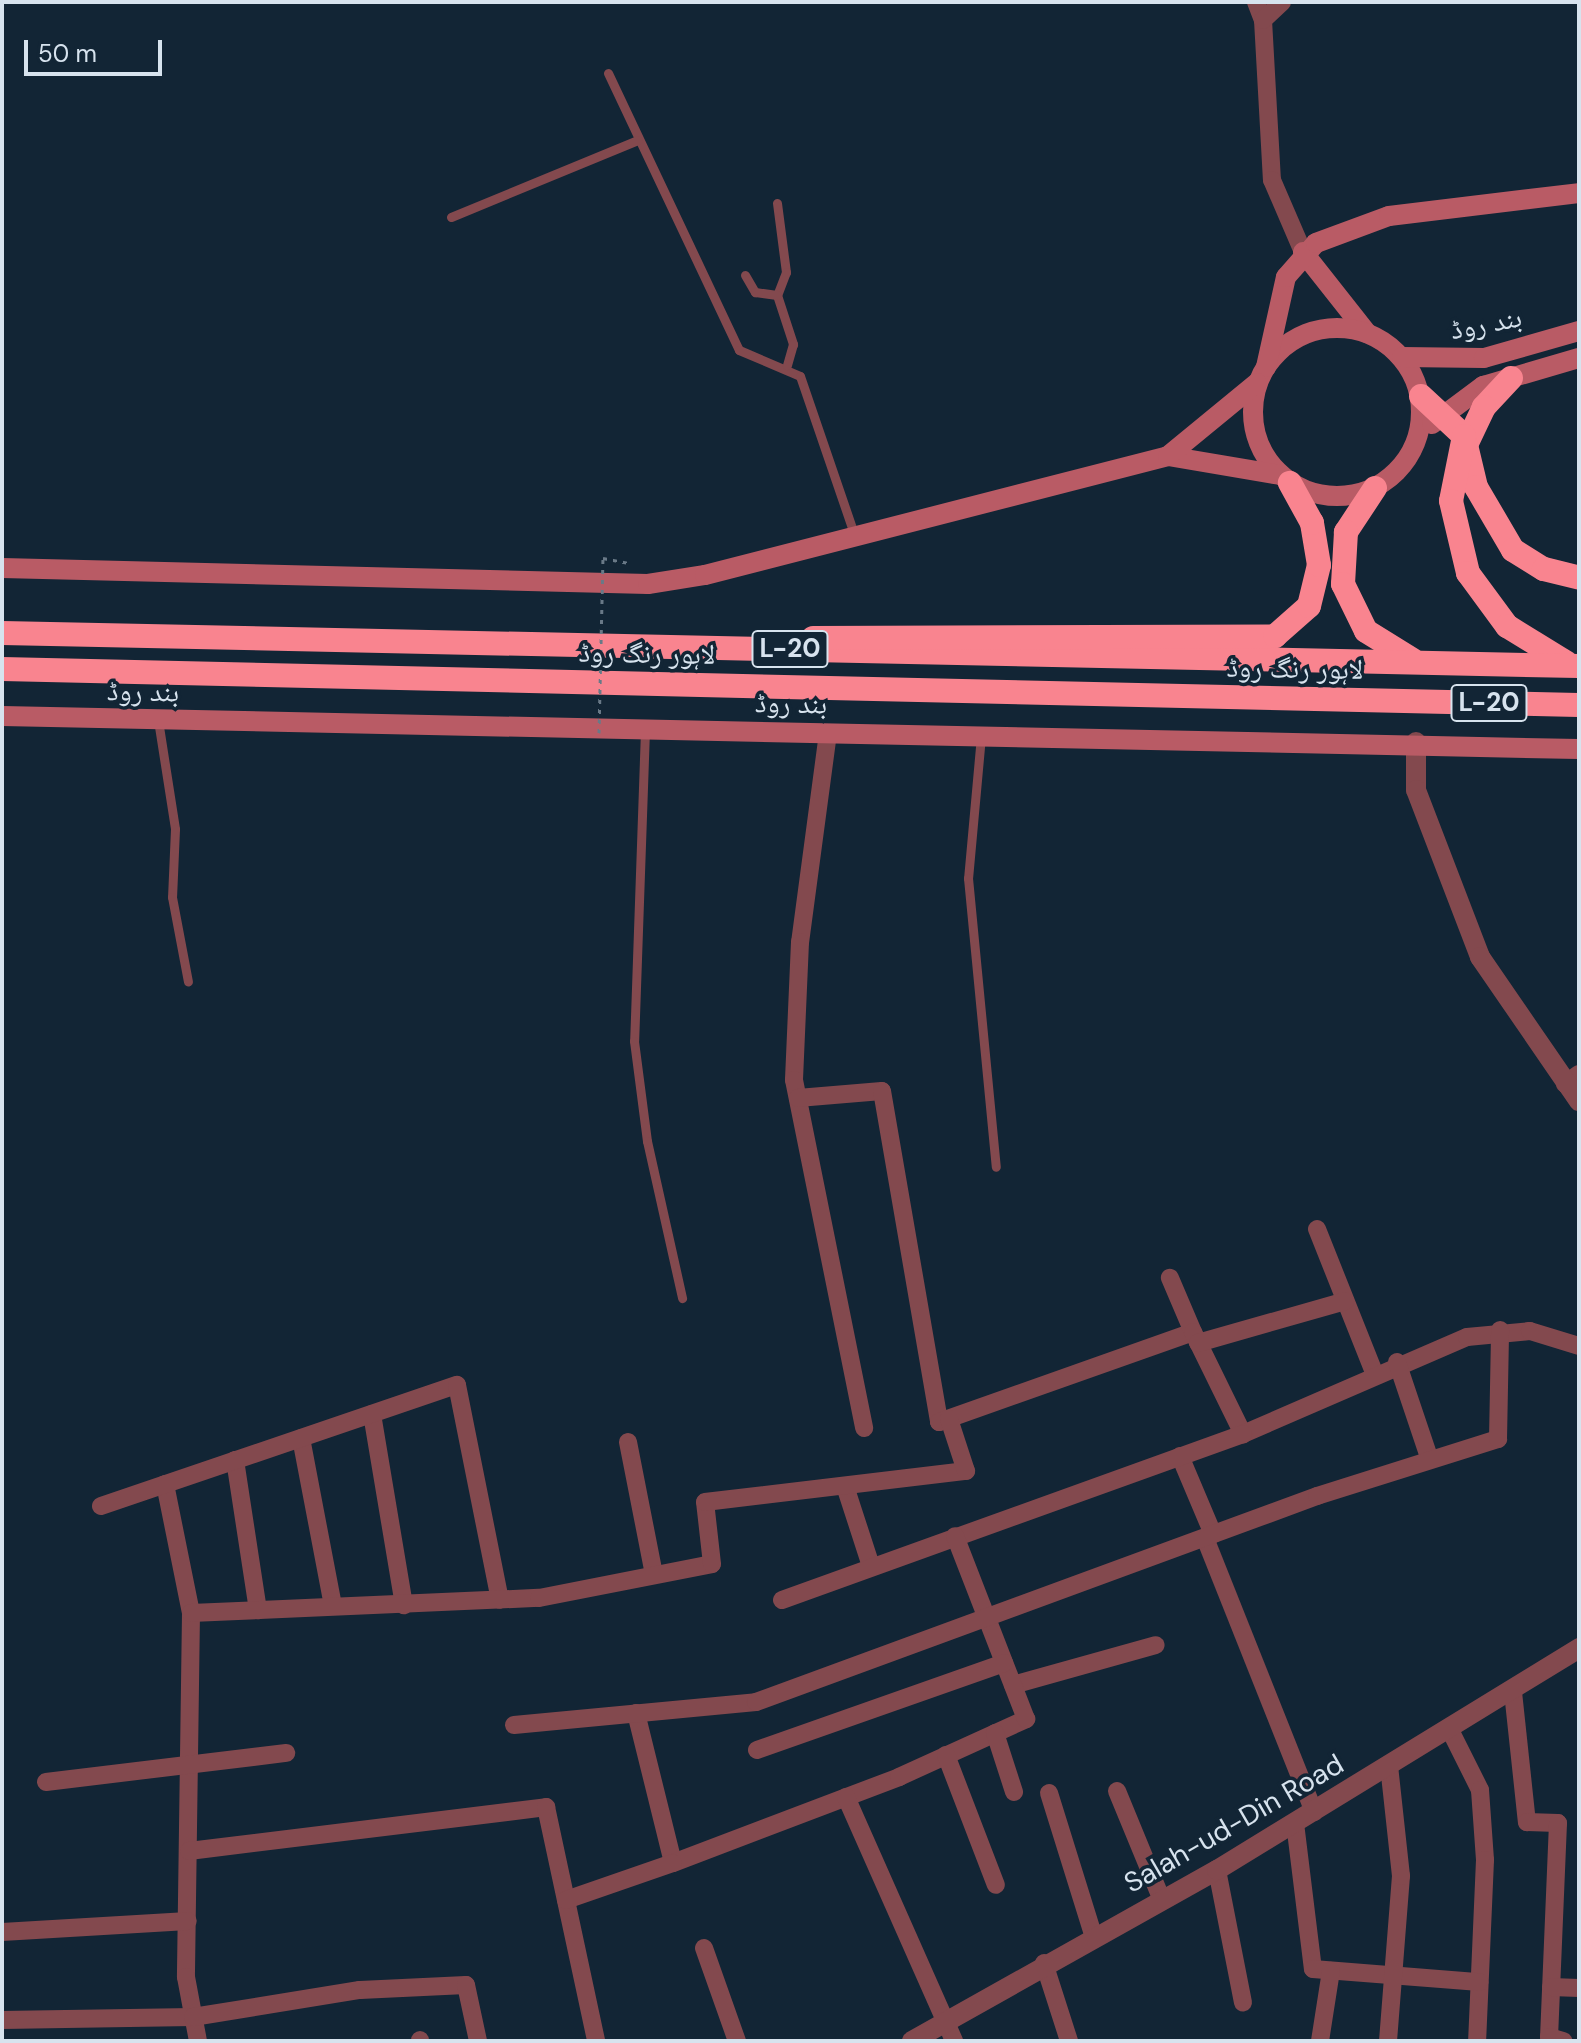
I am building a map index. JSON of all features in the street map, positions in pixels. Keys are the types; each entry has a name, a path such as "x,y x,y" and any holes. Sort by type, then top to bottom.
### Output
{"highway":[{"path":"1511,378 1484,407 1466,445 1451,501 1468,573 1507,626 1576,666"},
{"path":"1421,396 1442,415 1466,445 1476,487 1504,541 1544,569 1579,578"},
{"path":"723,648 852,633 1275,636 1309,606 1319,565 1312,523 1285,479"},
{"path":"1375,488 1346,532 1343,584 1356,617 1379,643 1427,663"},
{"name":"لاہور رنگ روڈ","path":"2,633 1576,666"},
{"name":"لاہور رنگ روڈ","path":"2,669 1579,705"}],"main road":[{"path":"1285,479 1255,432 1261,375 1278,297 1303,252 1335,232 1389,216 1579,193"},
{"path":"2,568 648,584 855,537 1168,456 1285,479 1331,497 1375,488 1401,468 1418,440 1421,396 1402,357 1367,333 1303,252"},
{"path":"1168,456 1261,375 1300,336 1344,328 1367,333"},
{"name":"بند روڈ","path":"1402,357 1484,358 1579,331"},
{"name":"بند روڈ","path":"1418,440 1470,392 1579,358"},
{"name":"بند روڈ","path":"2,716 1416,742 1579,749"}],"street":[{"path":"1256,2 1263,27 1269,168 1303,252"},
{"path":"1263,27 1281,3"},
{"path":"828,733 800,942 798,1098 864,1428"},
{"path":"1416,742 1416,790 1480,957 1572,1079 1579,1101"},
{"path":"798,1098 882,1091 939,1422 1196,1338 1345,1301"},
{"path":"1317,1229 1374,1372"},
{"path":"1170,1278 1243,1434"},
{"path":"514,1725 756,1702 1429,1457 1498,1439 1500,1330"},
{"path":"782,1600 1243,1434 1397,1362 1500,1330 1579,1346"},
{"path":"1397,1362 1429,1457"},
{"path":"101,1506 457,1385 500,1600"},
{"path":"372,1414 404,1605"},
{"path":"191,1613 500,1600 712,1564 705,1502 966,1471 949,1419"},
{"path":"301,1438 333,1606"},
{"path":"628,1442 654,1574"},
{"path":"1180,1456 1314,1812"},
{"path":"235,1460 258,1610"},
{"path":"165,1484 191,1613 188,1921 193,2017 198,2041"},
{"path":"845,1486 871,1566"},
{"path":"566,1900 846,1797 1026,1719 955,1536"},
{"path":"1013,1685 1156,1645"},
{"name":"Salah-ud-Din Road","path":"912,2041 1093,1934 1217,1870 1513,1692 1579,1648"},
{"path":"757,1750 1004,1663"},
{"path":"1513,1692 1527,1822 1558,1823 1549,2037 1563,2041"},
{"path":"636,1713 673,1863"},
{"path":"1450,1730 1480,1790 1485,1860 1477,2041"},
{"path":"995,1733 1014,1792"},
{"path":"46,1782 286,1753"},
{"path":"946,1755 996,1885"},
{"path":"1388,2041 1401,1876 1389,1766"},
{"path":"1117,1791 1162,1900"},
{"path":"1049,1793 1093,1934"},
{"path":"846,1797 950,2019 954,2041"},
{"path":"189,1851 546,1807 596,2041"},
{"path":"1295,1823 1313,1969 1479,1982"},
{"path":"1217,1870 1243,2002"},
{"path":"2,1932 188,1921"},
{"path":"704,1948 737,2041"},
{"path":"1044,1963 1069,2041"},
{"path":"1320,2041 1331,1971"},
{"path":"2,2020 193,2017 344,1992 466,1985 478,2041"},
{"path":"1551,1987 1579,1988"}],"lane":[{"path":"608,73 739,350 787,365 800,376 855,537"},
{"path":"451,217 638,140"},
{"path":"777,203 786,272 777,295 793,344 787,365"},
{"path":"745,275 755,292 777,295"},
{"path":"158,720 175,829 172,897 188,982"},
{"path":"645,730 634,1041 647,1141 682,1298"},
{"path":"981,736 968,878 996,1167"}],"path":[{"path":"599,733 603,558 643,566"}]}
